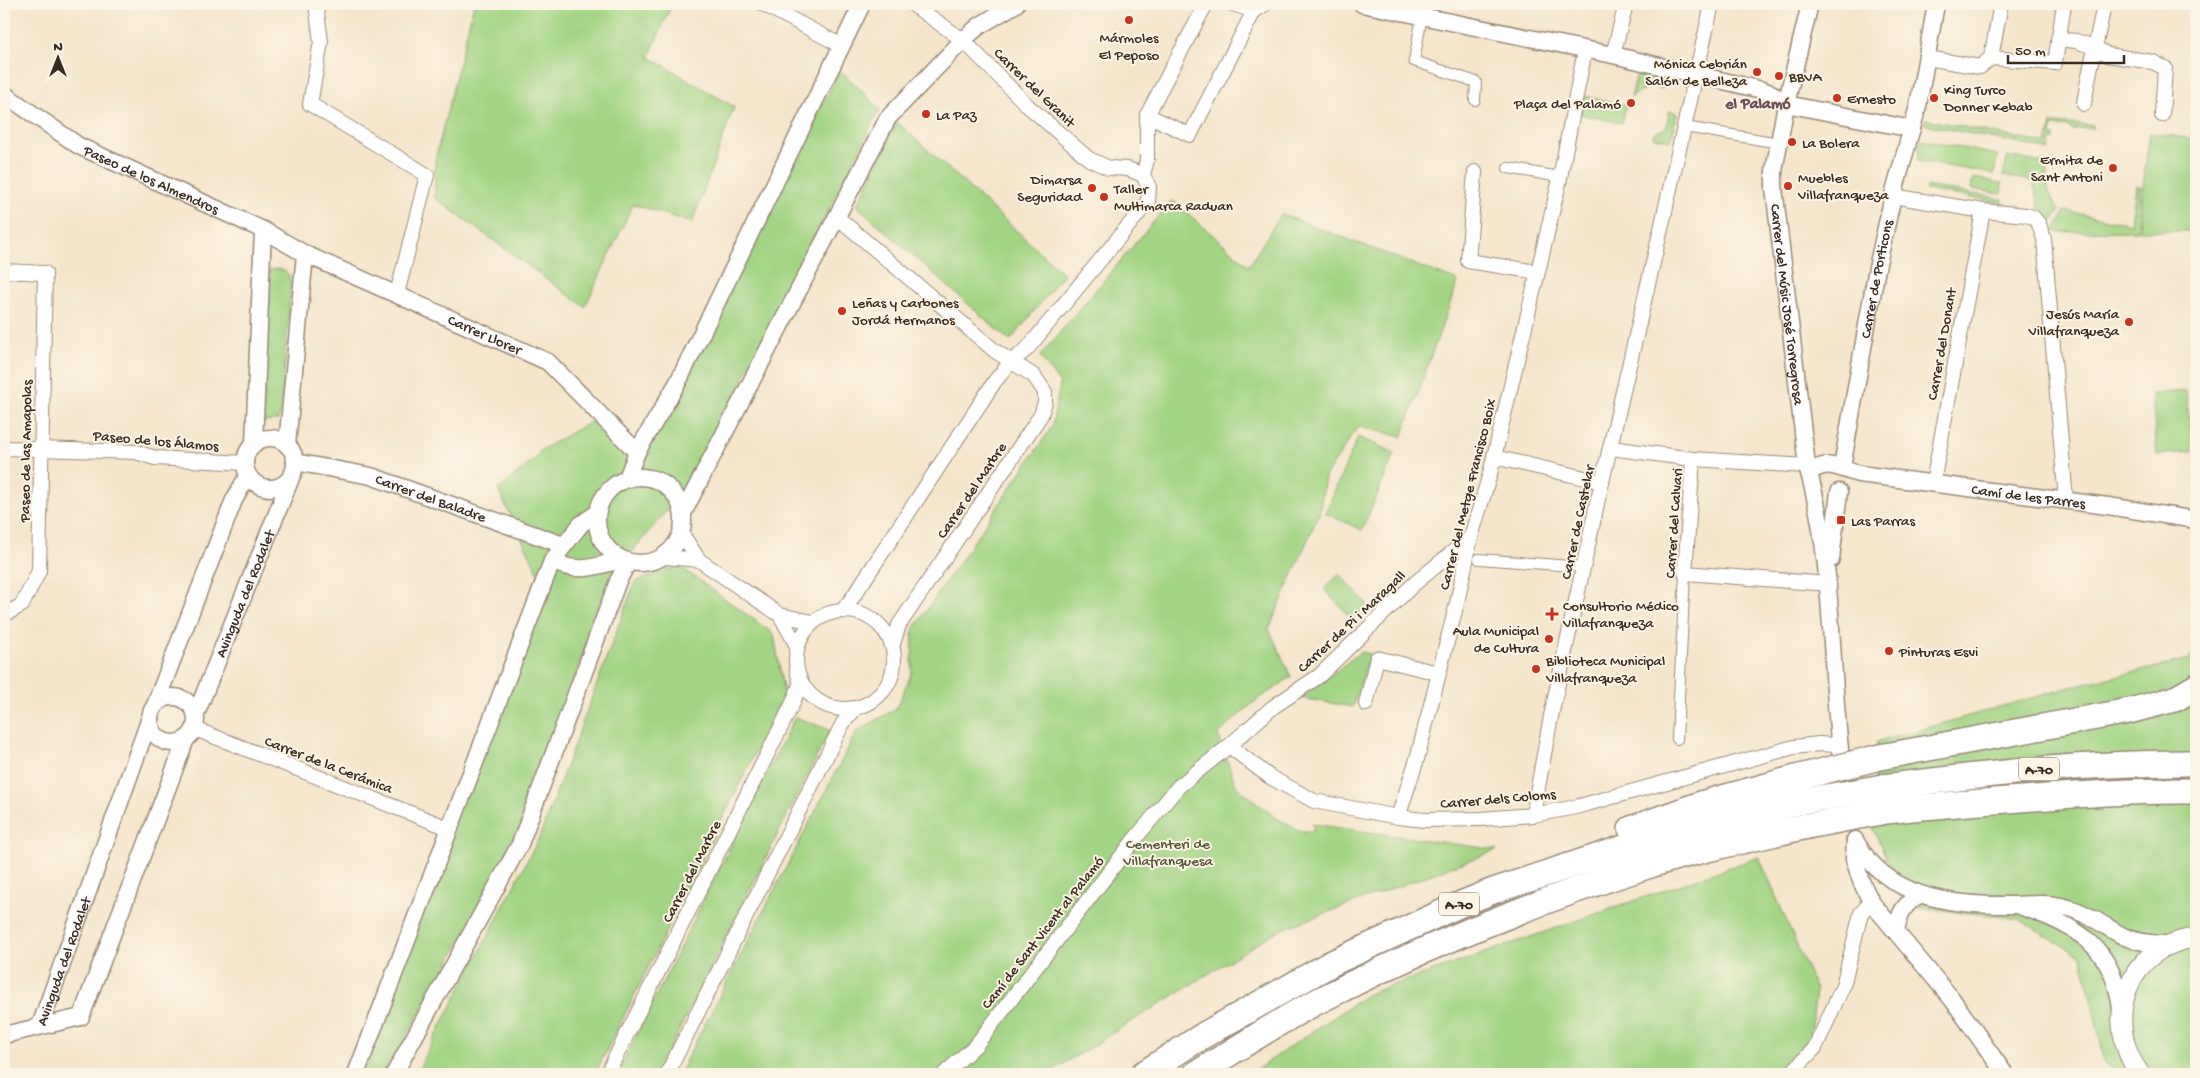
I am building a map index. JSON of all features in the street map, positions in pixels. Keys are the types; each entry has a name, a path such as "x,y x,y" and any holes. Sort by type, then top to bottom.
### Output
{"highway":[{"path":"1800,790 1880,757 2129,712 2174,699 2196,687"},
{"name":"A-70","path":"1143,1074 1204,1035 1332,963 1389,935 1493,891 1800,790 1883,786 2026,770 2126,764 2196,763"},
{"name":"A-70","path":"1196,1074 1324,998 1404,959 1490,922 1642,868 1704,850 1807,826 1920,806 2121,792 2196,792"}],"main road":[{"path":"2135,1071 2125,1048 2121,1030 2121,1013 2129,987 2143,965 2156,953 2172,944 2196,938"}],"street":[{"path":"316,4 321,42 310,104 427,175 397,294"},
{"path":"763,4 842,46"},
{"path":"627,478 637,452 678,382 862,4"},
{"name":"Carrer del Granit","path":"912,4 963,40 1028,106 1089,159 1109,168 1128,169 1144,175"},
{"path":"683,513 888,118 963,40 979,26 1016,4"},
{"path":"843,610 854,597 995,381 1011,362 1027,349 1148,202 1149,187 1144,175 1148,160 1147,115 1206,4"},
{"path":"1147,115 1190,135 1260,7 1233,4"},
{"path":"1362,4 1613,55 1771,93 1786,104 1912,129"},
{"path":"1613,55 1626,4"},
{"name":"Carrer de Castelar","path":"1533,814 1551,716 1602,482 1712,4"},
{"name":"Carrer del Músic José Torregrosa","path":"1810,4 1786,104 1774,171 1774,188 1808,469 1815,491"},
{"name":"Carrer de Porticons","path":"1846,478 1862,347 1893,196 1912,129 1936,4"},
{"path":"1927,58 1980,67 1990,58 2001,4"},
{"path":"1990,58 2055,62 2064,4"},
{"path":"2084,104 2104,4"},
{"path":"1422,16 1414,61 1476,82 1475,100"},
{"path":"2058,39 2094,47 2108,55 2153,62 2166,68 2162,115"},
{"name":"Carrer del Metge Francisco Boix","path":"1398,817 1417,759 1457,603 1471,537 1494,457 1560,177 1585,50"},
{"name":"Paseo de los Almendros","path":"4,94 79,146 263,230 305,254"},
{"path":"1691,128 1779,143"},
{"path":"1508,168 1560,177"},
{"path":"1476,172 1468,261 1537,272"},
{"path":"1893,196 1983,211 2026,215 2034,218 2039,224 2044,238 2066,501"},
{"name":"Carrer del Donant","path":"1932,483 1983,211"},
{"name":"Carrer del Marbre","path":"837,217 1011,362 1034,376 1045,392 1045,402 1041,415 899,625 892,644"},
{"path":"254,444 263,230"},
{"path":"287,445 305,254"},
{"name":"Carrer Llorer","path":"305,254 548,362 637,452"},
{"name":"Paseo de las Amapolas","path":"4,271 45,274 39,571 22,605 4,615"},
{"path":"267,438 287,445 294,455 294,468 283,485 275,488 259,486 246,469 246,454 254,444 267,438"},
{"name":"Paseo de los Álamos","path":"4,448 136,452 155,458 246,469"},
{"path":"1611,448 1693,460 1808,469 1818,466 1846,478"},
{"path":"1494,457 1602,482"},
{"name":"Carrer del Calvari","path":"1677,739 1685,573 1693,460"},
{"name":"Avinguda del Rodalet","path":"40,1026 81,1017 294,468"},
{"name":"Carrer del Baladre","path":"294,468 371,476 564,544"},
{"name":"Avinguda del Rodalet","path":"40,1026 152,712 246,469"},
{"path":"624,561 607,550 598,533 598,513 601,501 614,486 627,478 644,476 668,486 681,506 683,513 685,522 682,534 665,557"},
{"path":"1815,491 1822,494 1846,478"},
{"path":"1829,582 1846,478"},
{"name":"Camí de les Parres","path":"1846,478 1932,483 2196,520"},
{"path":"1815,491 1829,582 1840,751"},
{"path":"356,1074 452,829 552,561 581,524 598,513"},
{"path":"682,534 699,560 780,615 813,622"},
{"name":"Carrer de Pi i Maragall","path":"1229,746 1273,707 1319,676 1414,584 1471,537"},
{"path":"552,561 565,567 584,569 624,561 650,563 665,557 699,560"},
{"path":"1478,559 1584,567"},
{"path":"394,1074 520,844 618,582 624,561"},
{"path":"1685,573 1829,582"},
{"path":"843,610 856,611 868,615 887,632 895,657 894,671 889,684 880,695 869,703 856,708 843,709 830,707 818,702 809,693 801,682 796,658 798,646 804,633 813,622 822,616 843,610"},
{"path":"780,615 798,646"},
{"path":"1366,704 1377,658 1438,673"},
{"name":"Carrer del Marbre","path":"607,1074 787,714 801,682"},
{"path":"167,697 182,698 188,702 192,728 171,743 158,738 150,726 152,712 167,697"},
{"path":"667,1074 843,722 856,708"},
{"name":"Carrer de la Cerámica","path":"192,728 452,829"},
{"name":"Carrer dels Coloms","path":"1229,746 1270,777 1314,801 1424,820 1471,819 1533,814 1576,807 1629,794 1687,775 1794,748 1819,744 1840,751"},
{"name":"Camí de Sant Vicent al Palamó","path":"944,1074 976,1045 1128,847 1178,787 1229,746"},
{"path":"2005,1074 1952,999 1871,902 1861,881 1854,859 1855,840 1871,864 1884,875 1919,895 1960,902 2015,905 2044,903 2073,909 2124,936 2145,942 2172,944"},
{"path":"1896,932 1899,914 1903,908 1919,895"},
{"path":"1790,1074 1815,1048 1842,986 1861,913 1871,902"},
{"path":"2015,905 2068,925 2099,952 2110,969 2118,987 2121,1013"},
{"path":"4,1035 40,1026"}],"green space":[{"path":"474,4 672,4 649,57 734,107 692,223 633,204 585,307 435,198 435,160"},
{"path":"840,70 880,109 690,484 610,577 514,848 385,1074 363,1074 539,574 498,490 536,458 541,450 590,422 648,446"},
{"path":"1637,74 1664,80 1662,89 1650,86 1631,97"},
{"path":"1584,96 1626,105 1622,123 1580,114"},
{"path":"1669,111 1677,113 1671,140 1653,137 1654,133 1666,128"},
{"path":"1925,119 2047,144 2052,123 2092,125 2092,129 2076,128 2076,130 2071,130 2070,127 2053,126 2051,137 2054,137 2054,141 2051,140 2049,150 1924,124"},
{"path":"897,122 1064,274 1010,341 857,206"},
{"path":"2150,133 2196,139 2196,231 2140,231 2143,185"},
{"path":"1921,140 1998,155 1994,174 1917,161"},
{"path":"2008,156 2047,164 2048,188 2059,210 2054,219 2051,219 2040,209 2033,181 2003,176"},
{"path":"1973,178 2002,183 2001,194 1971,189"},
{"path":"1926,186 2003,199 2002,203 1926,190"},
{"path":"2136,186 2141,186 2138,231 2054,232 2065,211 2131,224"},
{"name":"Cementeri de Villafranquesa","path":"1172,200 1249,266 1281,214 1458,281 1402,437 1358,426 1325,477 1319,514 1269,629 1291,677 1253,703 1218,734 1236,786 1278,819 1301,831 1315,831 1312,824 1497,850 1277,931 1047,1074 679,1074 857,731 896,709 912,672 913,630 1052,427 1060,384 1040,356"},
{"path":"278,269 288,274 291,286 281,411 278,420 263,422 269,270"},
{"path":"2186,391 2192,452 2157,455 2152,394"},
{"path":"1358,437 1395,453 1362,530 1325,513"},
{"path":"679,566 774,634 784,695 595,1074 416,1074 540,836 635,582"},
{"path":"1339,574 1368,605 1352,619 1324,589"},
{"path":"2196,647 2196,1074 2121,1074 2105,1063 2082,957 2019,919 1911,907 1872,828 1877,742 2081,684 2189,660"},
{"path":"1361,652 1370,654 1353,707 1301,698"},
{"path":"795,717 830,730 657,1074 617,1074"},
{"path":"1759,857 1816,990 1810,1042 1778,1074 1250,1074 1368,994"}],"place":[{"name":"Mármoles El Peposo","path":"1129,20"},
{"name":"Mónica Cebrián Salón de Belleza","path":"1757,72"},
{"name":"BBVA","path":"1779,76"},
{"name":"Ernesto","path":"1837,98"},
{"name":"King Turco Donner Kebab","path":"1934,98"},
{"name":"Plaça del Palamó","path":"1631,103"},
{"name":"La Paz","path":"926,114"},
{"name":"La Bolera","path":"1792,142"},
{"name":"Ermita de Sant Antoni","path":"2113,168"},
{"name":"Muebles Villafranqueza","path":"1788,186"},
{"name":"Dimarsa Seguridad","path":"1092,188"},
{"name":"Taller Multimarca Raduan","path":"1104,197"},
{"name":"Leñas y Carbones Jordá Hermanos","path":"842,311"},
{"name":"Jesús María Villafranqueza","path":"2129,322"},
{"name":"Las Parras","path":"1841,520"},
{"name":"Consultorio Médico Villafranqueza","path":"1552,614"},
{"name":"Aula Municipal de Cultura","path":"1549,639"},
{"name":"Pinturas Esvi","path":"1889,651"},
{"name":"Biblioteca Municipal Villafranqueza","path":"1536,669"}],"district":[{"name":"el Palamó","path":"1758,102"}]}
